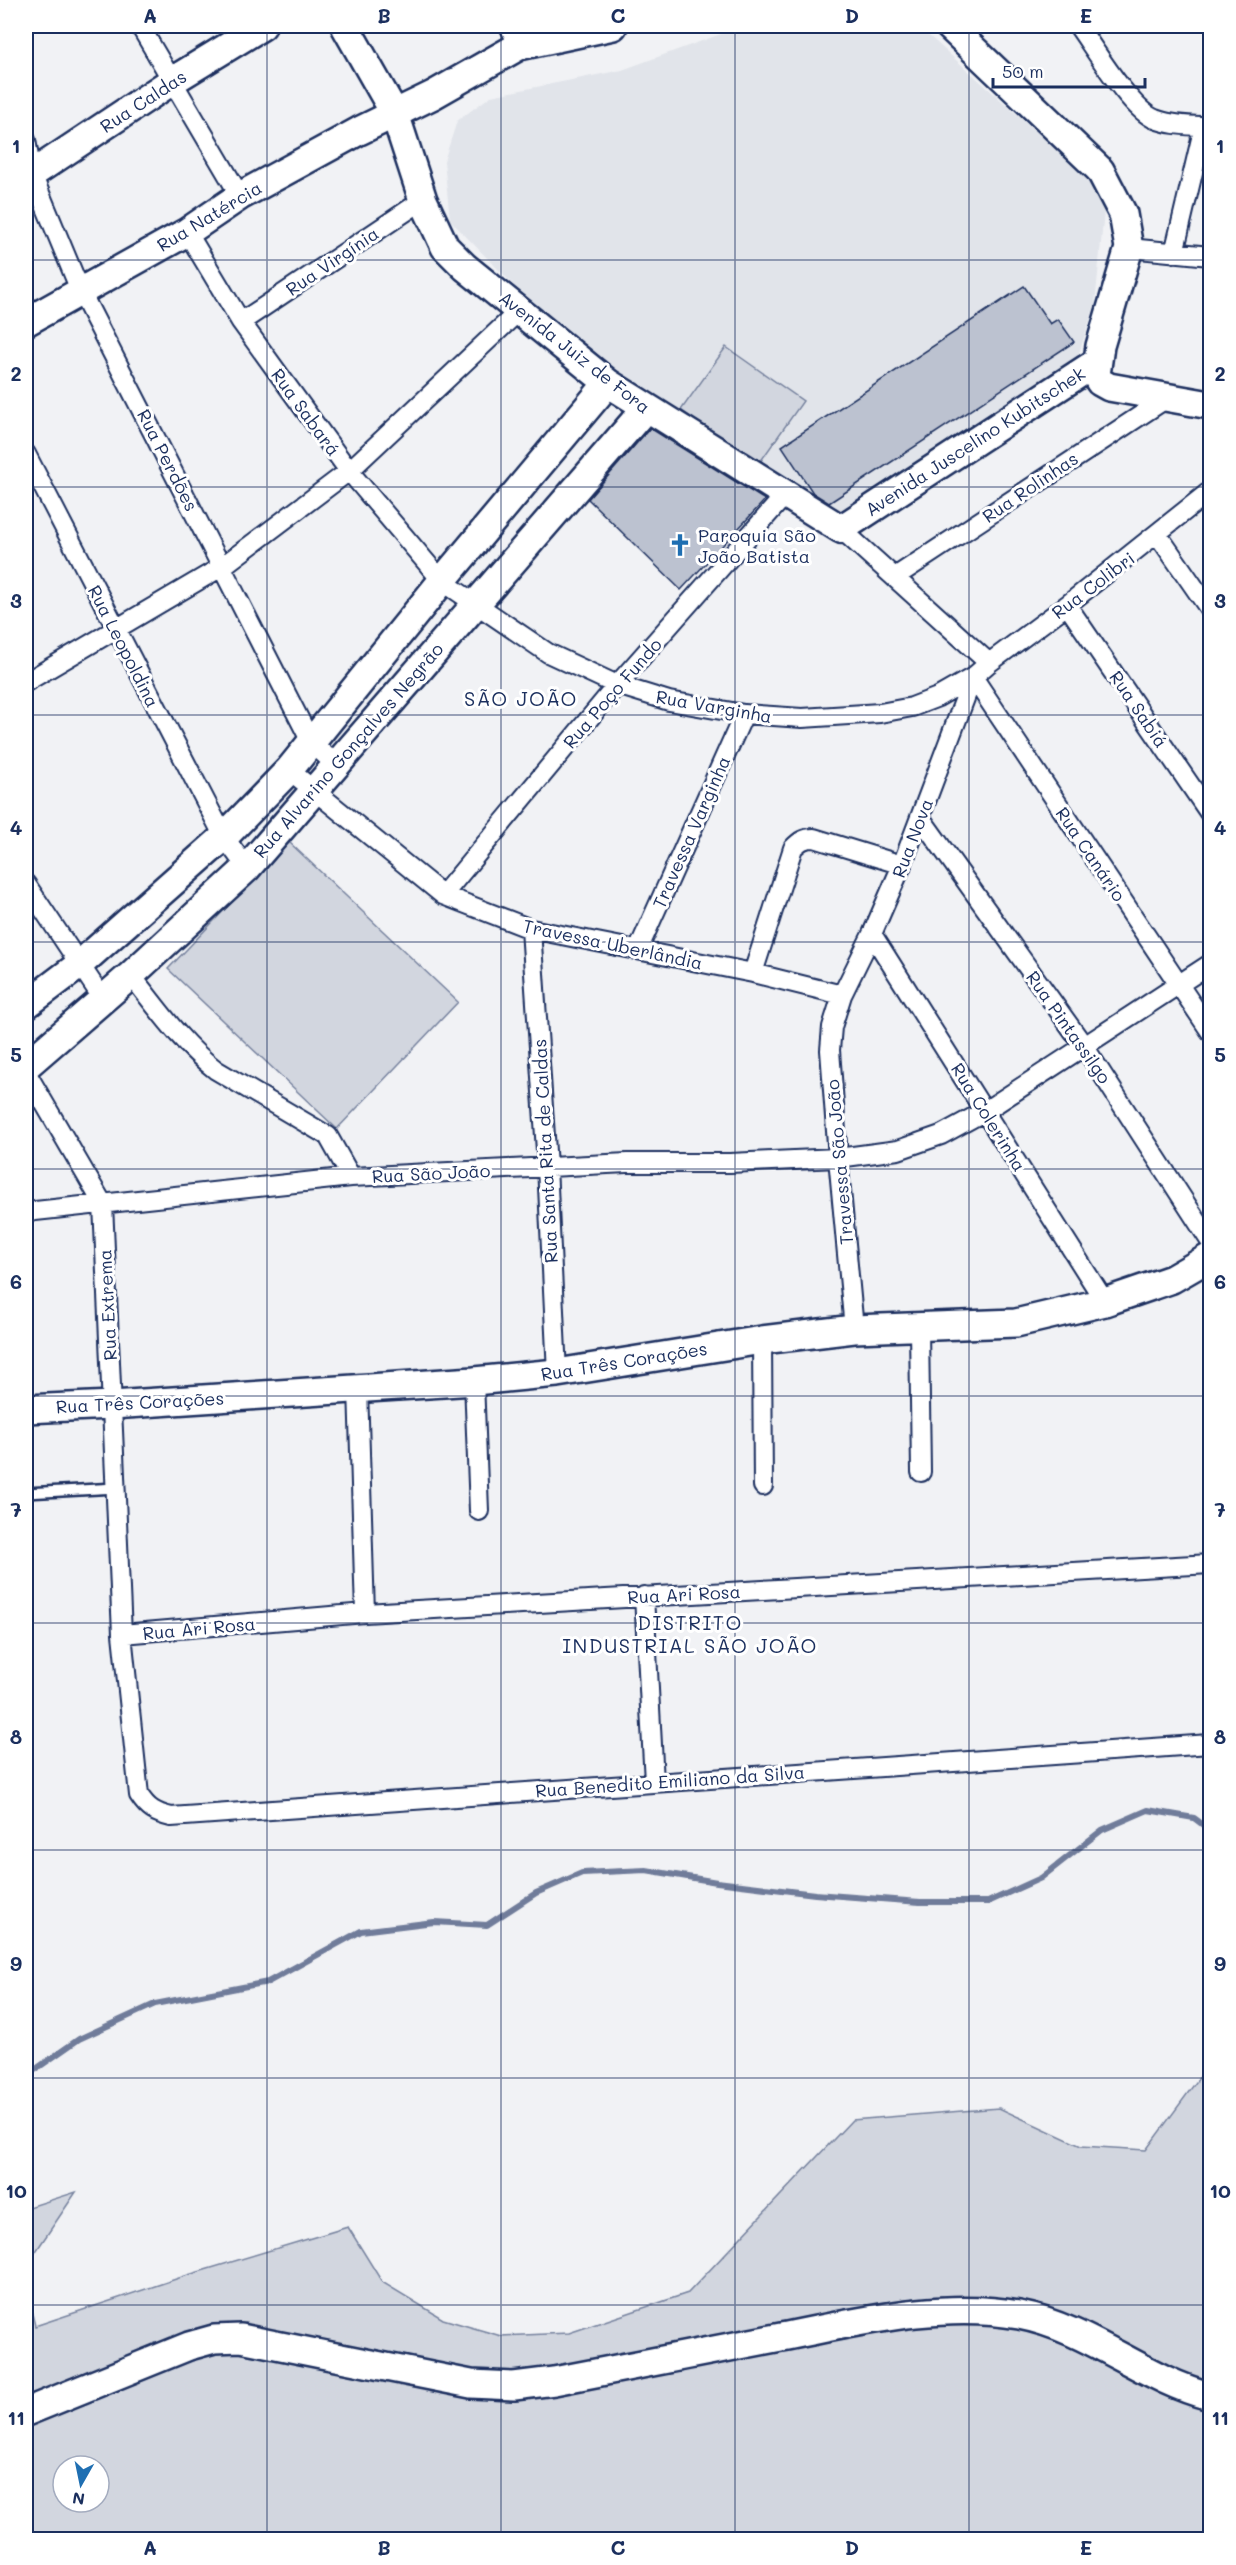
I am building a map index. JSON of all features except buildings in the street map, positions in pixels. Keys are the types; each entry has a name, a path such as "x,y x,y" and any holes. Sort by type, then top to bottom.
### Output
{"street":[{"path":"140,26 240,196"},
{"name":"Rua Caldas","path":"29,176 172,81 262,26"},
{"name":"Avenida Juiz de Fora","path":"345,26 395,114 423,200 445,247 465,267 608,383 841,529 989,663"},
{"name":"Rua Natércia","path":"26,322 187,232 240,196 359,131 395,114 514,36 613,26"},
{"name":"Avenida Juscelino Kubitschek","path":"841,529 1097,362 1129,248 1123,214 1100,171 949,26"},
{"path":"1078,26 1137,107 1152,118 1168,123 1207,127 1174,253"},
{"name":"Rua Perdões","path":"26,140 29,176 80,290 311,742"},
{"name":"Rua Virgínia","path":"241,322 423,200"},
{"name":"Rua Sabará","path":"187,232 241,322 349,471 442,581"},
{"path":"1129,248 1210,256"},
{"path":"26,682 223,566 349,471 520,310"},
{"path":"1097,362 1096,375 1100,382 1109,387 1210,405"},
{"name":"Rua Alvarino Gonçalves Negrão","path":"26,1005 79,965 224,837 289,770 442,581 608,383"},
{"name":"Rua Rolinhas","path":"894,577 1167,398"},
{"name":"Rua Alvarino Gonçalves Negrão","path":"26,1066 131,975 247,868 473,604 646,408"},
{"name":"Rua Leopoldina","path":"26,454 114,629 224,837 247,868"},
{"name":"Rua Colibri","path":"973,677 1158,535 1210,491"},
{"name":"Rua Poço Fundo","path":"443,895 617,685 786,494"},
{"path":"1158,535 1210,610"},
{"name":"Rua Varginha","path":"442,581 548,653 617,685 669,701 744,714 802,718 880,713 912,707 938,697 973,677"},
{"name":"Rua Sabiá","path":"1067,605 1210,814"},
{"name":"Rua Nova","path":"842,995 872,934 902,864 973,677"},
{"name":"Rua Canário","path":"973,677 1210,1031"},
{"name":"Travessa Varginha","path":"638,950 744,714"},
{"path":"311,742 335,764"},
{"name":"Travessa Uberlândia","path":"289,770 443,895 531,929 753,973 842,995"},
{"name":"Rua Pintassilgo","path":"920,818 1084,1046 1210,1241"},
{"path":"753,973 793,848 799,842 805,838 814,838 902,864"},
{"path":"26,884 103,999"},
{"name":"Rua Santa Rita de Caldas","path":"531,929 547,1166 557,1373"},
{"name":"Rua Colerinha","path":"872,934 1105,1302"},
{"name":"Rua São João","path":"26,1212 351,1177 547,1166 838,1158 898,1150 920,1144 985,1111 1210,964"},
{"path":"131,975 202,1060 328,1136 351,1177"},
{"name":"Travessa São João","path":"842,995 832,1028 830,1050 854,1329"},
{"path":"26,1072 103,1204"},
{"name":"Rua Extrema","path":"103,1204 122,1634 139,1795"},
{"name":"Rua Três Corações","path":"26,1408 112,1405 474,1382 557,1373 762,1340 854,1329 1016,1323 1105,1302 1172,1279 1210,1257"},
{"path":"920,1328 921,1472"},
{"path":"762,1340 763,1486"},
{"path":"474,1382 479,1511"},
{"path":"358,1388 365,1613"},
{"name":"Rua Ari Rosa","path":"122,1634 365,1613 1210,1564"},
{"path":"644,1596 654,1782"},
{"name":"Rua Benedito Emiliano da Silva","path":"139,1795 146,1807 155,1813 171,1817 1210,1744"},
{"path":"26,2412 189,2346 214,2339 241,2338 471,2384 514,2386 555,2381 903,2313 975,2311 1018,2315 1060,2325 1172,2382 1210,2396"}],"lane":[{"path":"26,1493 116,1488"}],"shaded area":[{"path":"743,26 918,26 1084,174 1104,211 1095,305 1076,362 837,522 620,378 534,306 450,220 444,161 457,121 491,96 622,70"},
{"path":"726,347 803,401 758,465 681,410"},
{"path":"289,842 458,1002 337,1129 168,969"},
{"path":"1210,2063 1210,2539 26,2539 26,2289 35,2326 188,2275 348,2227 382,2282 443,2319 501,2336 569,2333 688,2293 852,2120 999,2108 1081,2146 1146,2150"},
{"path":"76,2192 26,2266 26,2208"}],"waterway":[{"path":"26,2076 79,2039 155,2004 268,1982 361,1931 434,1922 487,1925 536,1893 582,1873 646,1870 717,1882 815,1894 920,1902 988,1902 1041,1878 1102,1830 1148,1810 1194,1818 1210,1830"}],"place":[{"name":"Paroquia São João Batista","path":"680,545"}],"district":[{"name":"SÃO JOÃO","path":"521,698"},
{"name":"DISTRITO INDUSTRIAL SÃO JOÃO","path":"690,1634"}]}
